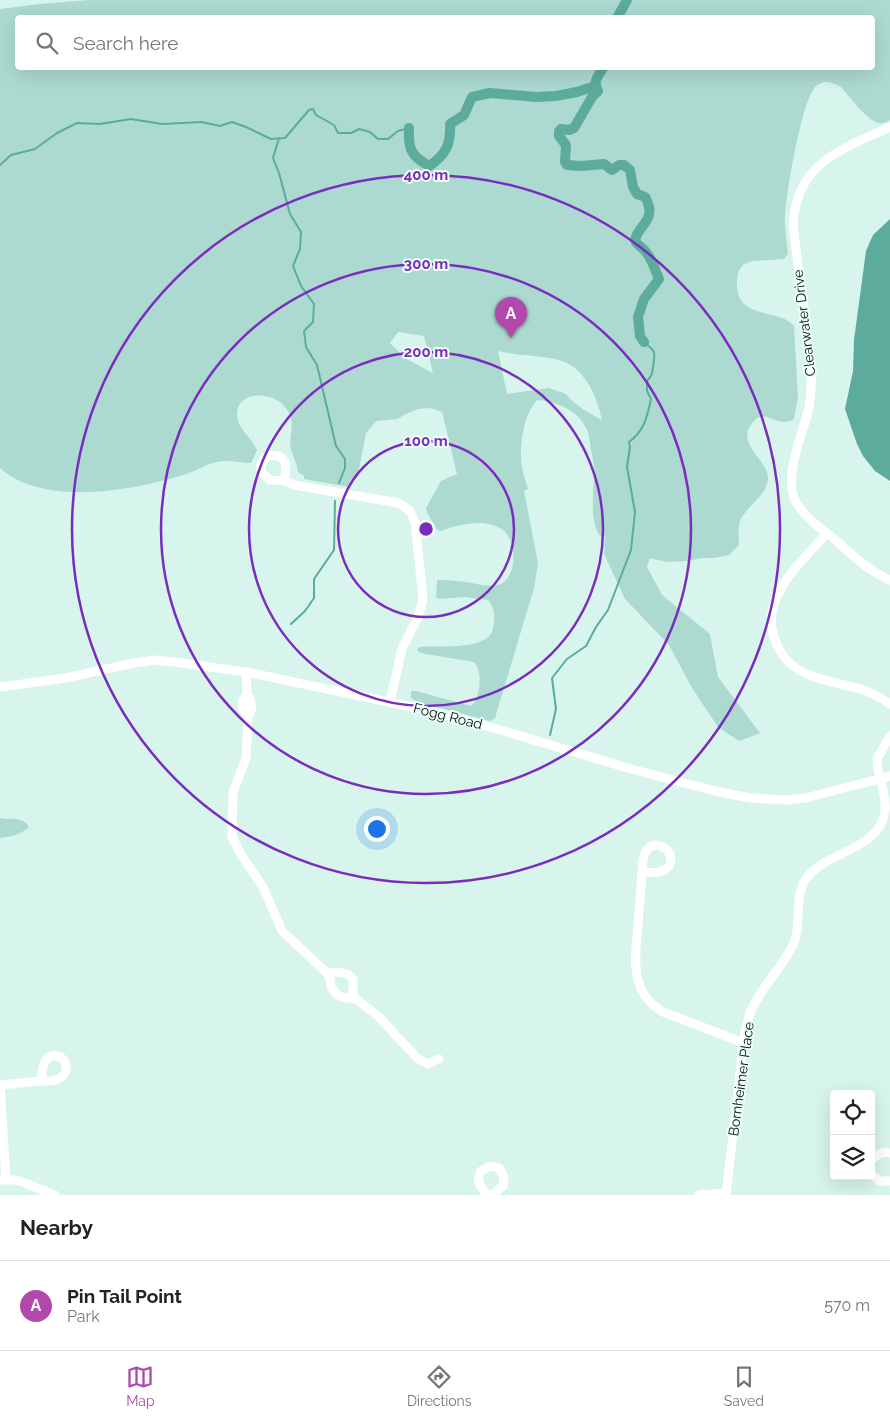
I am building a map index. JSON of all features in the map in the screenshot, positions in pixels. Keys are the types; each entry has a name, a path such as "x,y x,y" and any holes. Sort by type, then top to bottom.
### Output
{"street":[{"name":"Clearwater Drive","path":"890,127 843,149 821,163 803,185 794,211 794,238 812,386 809,407 793,469 791,488 797,504 804,512 869,568 890,580"},
{"path":"285,481 294,485 399,503 408,508 412,515 418,539 423,604 402,649 390,702"},
{"path":"827,533 788,577 776,595 772,616 772,629 776,641 786,659 801,671 866,690 890,704"},
{"name":"Fogg Road","path":"0,687 59,680 148,661 174,662 246,672 390,702 473,722 570,752 714,791 750,798 788,800 806,798 890,776"},
{"path":"246,672 247,695 252,703 252,709 248,716 246,758 232,796 231,826 233,841 263,888 282,931 328,973 331,986 336,994 341,997 356,999 378,1016 417,1058 428,1064 439,1059"},
{"name":"Bornheimer Place","path":"726,1194 747,1025 757,998 789,952 795,939 799,899 806,879 816,869 870,837 881,823 885,802 877,757 890,736"},
{"path":"642,872 635,962 638,981 643,992 653,1005 663,1012 744,1043"},
{"path":"328,973 342,972 350,975 354,983 356,999"},
{"path":"41,1081 0,1085 3,1180 16,1180 55,1195"},
{"path":"875,1157 880,1153 890,1153"},
{"path":"487,1195 479,1185 478,1176 484,1168 493,1166 502,1171 504,1180 503,1186 492,1195"},
{"path":"875,1177 880,1181 890,1181"},
{"path":"699,1195 726,1194"}],"shaded area":[{"path":"88,0 890,0 890,120 879,123 869,118 841,87 835,84 825,82 816,86 805,108 800,127 786,205 785,230 788,254 784,259 753,261 744,264 738,274 737,286 739,297 744,304 752,309 779,317 794,326 798,397 794,419 783,422 768,417 759,417 749,428 747,436 752,450 766,471 768,478 765,489 741,519 739,545 729,555 667,562 650,558 647,567 662,595 710,634 718,677 760,733 739,741 718,727 692,688 669,645 625,599 604,554 605,536 599,535 594,520 594,466 587,431 578,416 572,411 551,402 537,400 529,413 524,427 521,461 528,489 524,491 538,563 534,588 495,718 490,721 417,702 411,698 411,691 416,691 471,706 474,702 479,691 480,678 474,662 420,653 417,650 419,647 474,644 488,637 491,634 494,616 493,608 488,600 465,597 438,599 436,597 437,580 461,581 488,586 498,585 509,576 513,560 513,551 508,536 497,527 490,524 473,523 441,531 437,530 428,513 426,508 441,481 457,474 442,412 431,408 418,409 397,419 376,421 366,433 358,475 350,480 349,487 304,479 304,476 298,472 291,449 292,426 288,411 282,403 264,396 247,398 240,403 237,411 240,425 257,450 251,463 221,461 189,473 144,485 92,492 66,492 41,488 19,480 0,468 0,9","holes":["398,332 424,336 433,373 405,358 390,343","498,351 559,360 576,369 583,376 593,393 602,420 584,410 566,394 549,388 507,394"]},
{"path":"890,219 890,481 875,471 863,456 845,409 853,371 854,340 866,251 873,235"},
{"path":"0,818 20,820 29,827 16,835 0,838"}],"waterway":[{"path":"619,15 627,0"},
{"path":"602,70 596,82 598,91 592,97 574,128 569,130 561,129 559,136 566,145 565,162 567,165 604,164 612,170 619,165 624,165 630,170 633,187 637,194 646,199 649,207 648,217 635,240 652,261 659,279 644,299 638,317 640,336 644,342"},
{"path":"409,128 410,147 414,155 429,166 440,158 450,137 450,124 464,115 472,97 490,93 536,97 556,96 595,86"},
{"path":"0,165 11,155 35,149 57,133 77,123 100,124 131,119 162,124 202,122 220,126 232,122 271,139 285,138 309,110 313,109 316,115 334,125 338,133 351,133 359,129 370,132 378,139 388,139 398,131 409,128"},
{"path":"279,138 273,158 290,214 301,232 300,249 293,266 301,286 314,304 313,322 304,331 306,347 317,365 336,446 345,459 345,468 339,483"},
{"path":"550,735 556,709 552,678 567,659 586,646 608,610 631,550 635,512 627,467 629,442 641,429 648,412 651,399 647,391 647,381 652,373 654,356 651,348 644,342"},
{"path":"291,624 305,611 314,598 314,579 334,550 335,501"}],"place":[{"name":"Pin Tail Point","path":"511,338"}]}
